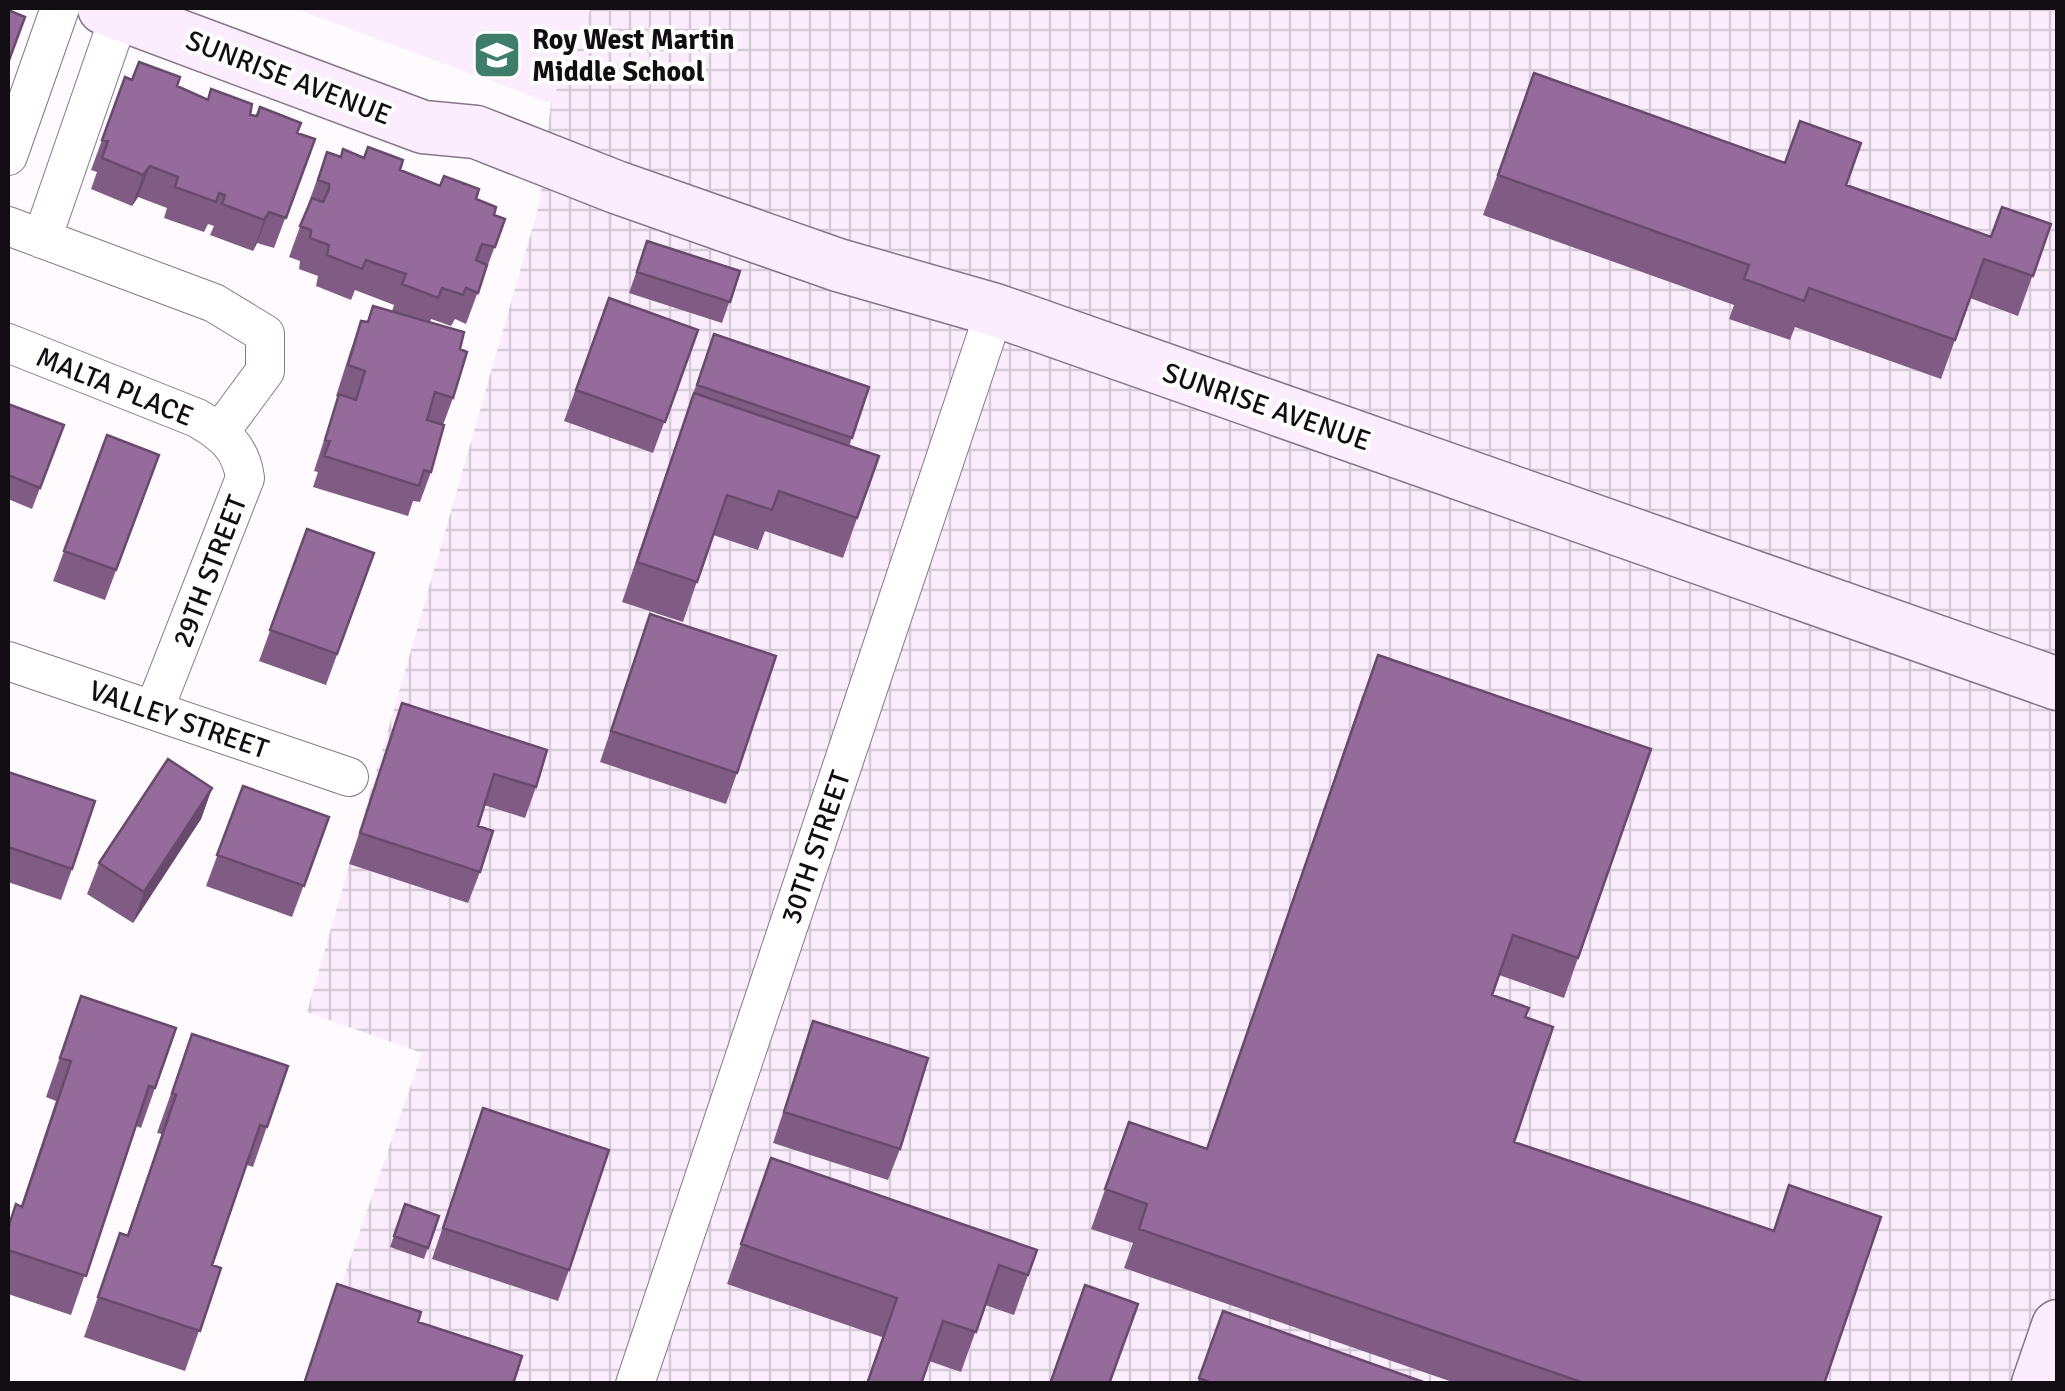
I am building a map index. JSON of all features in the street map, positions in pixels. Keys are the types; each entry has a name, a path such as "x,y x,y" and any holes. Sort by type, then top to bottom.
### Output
{"street":[{"path":"8,156 60,8"},
{"name":"SUNRISE AVENUE","path":"202,8 435,95 476,132"},
{"path":"115,10 25,232 214,303 265,334 265,371 220,432"},
{"name":"SUNRISE AVENUE","path":"115,10 423,128 476,132 838,265 996,310 2058,684"},
{"name":"30TH STREET","path":"635,1384 996,310"},
{"name":"MALTA PLACE","path":"8,343 176,408 220,432"},
{"name":"29TH STREET","path":"154,710 245,478 243,461 220,432"},
{"name":"VALLEY STREET","path":"8,661 350,776"},
{"path":"2038,1384 2058,1326"}],"shaded area":[{"name":"Roy West Martin Middle School","path":"294,8 591,8 551,103"},
{"path":"591,8 2057,8 2057,1383 307,1383 422,1053 307,1012 539,205 551,103"}],"building":[{"path":"8,10 25,17 8,63"},
{"path":"139,62 180,77 177,86 208,100 211,89 252,104 250,115 257,116 260,107 301,123 297,133 315,139 286,218 269,212 264,220 222,204 225,195 219,193 216,202 175,187 178,177 150,166 143,175 102,158 108,141 102,140 125,77 132,80"},
{"path":"1534,73 1785,163 1800,121 1861,143 1846,185 1991,237 2002,207 2051,224 2033,276 1984,259 1955,340 1809,288 1804,301 1744,279 1749,265 1498,175"},
{"path":"368,147 403,160 400,170 440,186 444,176 479,189 476,199 496,207 494,215 505,219 495,247 482,244 476,260 487,265 478,293 466,288 463,295 442,288 438,298 402,284 406,274 366,260 362,269 327,255 329,245 310,238 311,230 300,226 312,198 323,202 329,189 329,184 318,180 327,152 341,157 343,149 364,158"},
{"path":"647,241 740,271 730,302 637,272"},
{"path":"609,298 698,330 665,422 576,390"},
{"path":"373,306 464,332 460,349 467,352 453,398 435,392 427,420 444,425 431,472 424,470 419,486 324,456 339,394 356,400 365,371 348,365 361,321 368,322"},
{"path":"714,334 869,387 852,438 697,385"},
{"path":"694,393 879,456 857,518 779,491 772,510 727,495 697,582 637,562"},
{"path":"8,404 64,425 40,488 8,475"},
{"path":"107,435 159,455 116,570 64,551"},
{"path":"307,529 374,553 337,654 270,630"},
{"path":"650,614 776,656 737,773 611,731"},
{"path":"1378,655 1651,749 1578,958 1513,935 1492,995 1529,1008 1525,1017 1553,1027 1514,1142 1774,1231 1789,1185 1881,1217 1824,1384 1587,1384 1139,1229 1147,1204 1105,1189 1129,1122 1207,1149"},
{"path":"402,703 547,750 536,787 494,774 478,826 493,831 480,872 360,833"},
{"path":"168,759 212,788 144,892 99,863"},
{"path":"8,772 95,801 72,869 8,847"},
{"path":"243,786 329,817 304,886 217,855"},
{"path":"81,996 176,1028 155,1088 149,1086 86,1276 8,1250 8,1228 16,1204 22,1207 71,1061 60,1058"},
{"path":"813,1021 928,1058 900,1149 784,1112"},
{"path":"192,1034 288,1066 267,1127 260,1125 212,1265 221,1268 200,1331 98,1297 120,1233 128,1236 176,1095 172,1093"},
{"path":"483,1108 609,1150 569,1270 443,1228"},
{"path":"771,1158 1037,1250 1028,1275 999,1265 976,1332 943,1321 921,1384 867,1384 897,1298 741,1244"},
{"path":"405,1204 439,1216 428,1248 394,1236"},
{"path":"337,1284 421,1312 418,1322 522,1356 513,1384 304,1384"},
{"path":"1085,1285 1138,1304 1109,1384 1050,1384"},
{"path":"1223,1311 1429,1384 1214,1384 1199,1378"}],"place":[{"name":"Roy West Martin Middle School","path":"497,55"}]}
